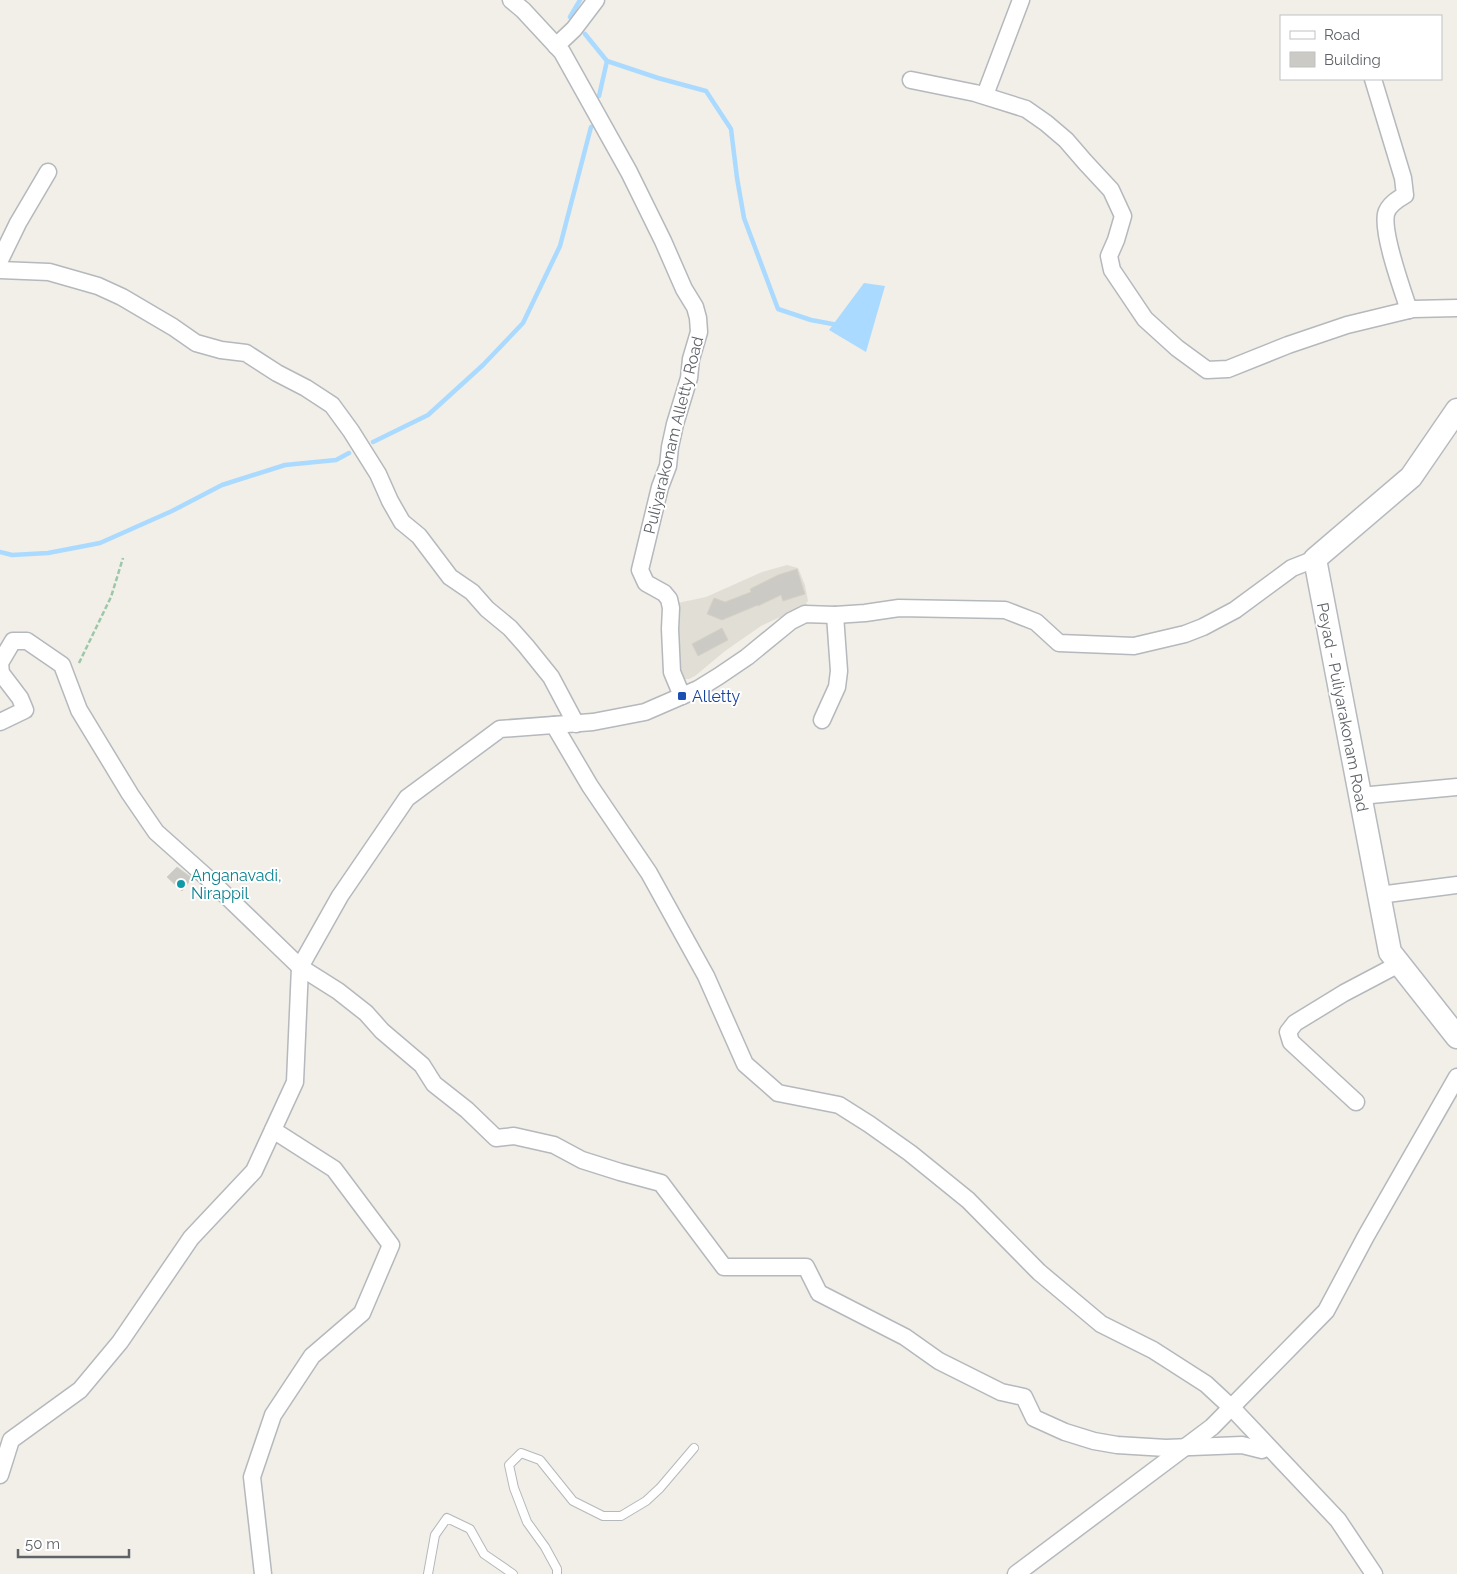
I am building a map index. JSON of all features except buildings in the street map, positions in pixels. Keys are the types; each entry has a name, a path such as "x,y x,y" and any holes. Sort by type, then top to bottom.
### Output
{"main road":[{"path":"1315,560 1411,477 1457,410"},
{"name":"Peyad - Puliyarakonam Road","path":"1315,560 1390,952 1457,1037"}],"street":[{"name":"Puliyarakonam Alletty Road","path":"511,0 523,10 562,52 628,172 663,241 684,289 695,307 698,318 699,332 691,359 689,378 675,424 668,466 655,504 640,570 646,583 664,593 669,599 671,608 672,672 682,696"},
{"path":"556,46 574,29 596,0"},
{"path":"985,96 1021,0"},
{"path":"911,80 985,96 1026,109 1066,140 1111,190 1123,216 1109,256 1112,270 1145,319 1177,348 1207,370 1228,369 1288,345 1339,328 1409,310 1457,308"},
{"path":"1373,80 1403,178 1405,195 1394,202 1386,213 1392,254 1409,310"},
{"path":"0,260 18,223 48,172"},
{"path":"0,270 49,272 98,286 122,297 196,343 221,350 246,353 277,373 306,388 332,406 351,431 378,474 402,522 419,536 450,577 472,592 526,646 551,677 576,724"},
{"path":"0,1475 11,1440 80,1390 120,1342 191,1238 254,1171 295,1082 300,967 340,896 407,798 500,729 576,724 609,720 646,712 682,696 719,676 748,657 791,621 805,614 835,615 899,608 1005,610 1036,622 1059,643 1134,646 1185,634 1203,627 1235,610 1292,568 1315,560"},
{"path":"822,720 837,687 839,671 835,615"},
{"path":"0,722 25,710 20,698 1,674 0,663 13,641 27,641 62,665 79,710 130,794 156,832 212,882 300,967 338,991 366,1013 382,1031 422,1065 434,1084 467,1110 496,1138 514,1136 554,1145 582,1160 662,1183 724,1267 806,1267 819,1293 905,1337 939,1361 1002,1392 1024,1397 1034,1418 1065,1432 1094,1441 1117,1445 1184,1448 1242,1445 1262,1450 1257,1443"},
{"path":"554,725 590,786 649,873 706,976 746,1064 778,1092 839,1105 869,1124 910,1153 968,1200 1038,1272 1101,1324 1153,1350 1206,1384 1231,1407 1338,1520 1374,1574"},
{"path":"1360,796 1457,787"},
{"path":"1379,895 1457,885"},
{"path":"1356,1102 1291,1042 1288,1032 1295,1023 1344,993 1399,964"},
{"path":"1016,1574 1212,1427 1326,1311 1366,1236 1457,1077"},
{"path":"263,1574 252,1477 273,1415 312,1356 362,1313 391,1245 334,1169 273,1130"}],"lane":[{"path":"557,1574 557,1569 545,1547 527,1522 514,1488 509,1465 521,1453 540,1460 572,1501 603,1516 621,1516 646,1501 660,1488 694,1448"},
{"path":"428,1574 435,1535 447,1518 470,1529 484,1554 513,1574"}],"path":[{"path":"68,682 111,597 124,558"}],"shaded area":[{"path":"787,565 798,568 805,585 808,601 806,603 808,606 789,616 778,618 761,626 725,651 695,676 689,679 679,679 678,603 706,597 762,572"}],"water":[{"path":"864,283 885,286 866,352 829,330"}],"waterway":[{"path":"570,17 580,0"},
{"path":"585,34 607,61 706,91 731,129 744,218 778,309 811,320 838,325"},
{"path":"599,96 607,61"},
{"path":"373,442 428,415 483,365 523,323 560,246 591,127"},
{"path":"0,552 12,555 48,553 100,543 172,511 222,485 285,465 336,460 349,453"}],"place":[{"name":"Alletty","path":"682,696"},
{"name":"Anganavadi, Nirappil","path":"181,884"}]}
